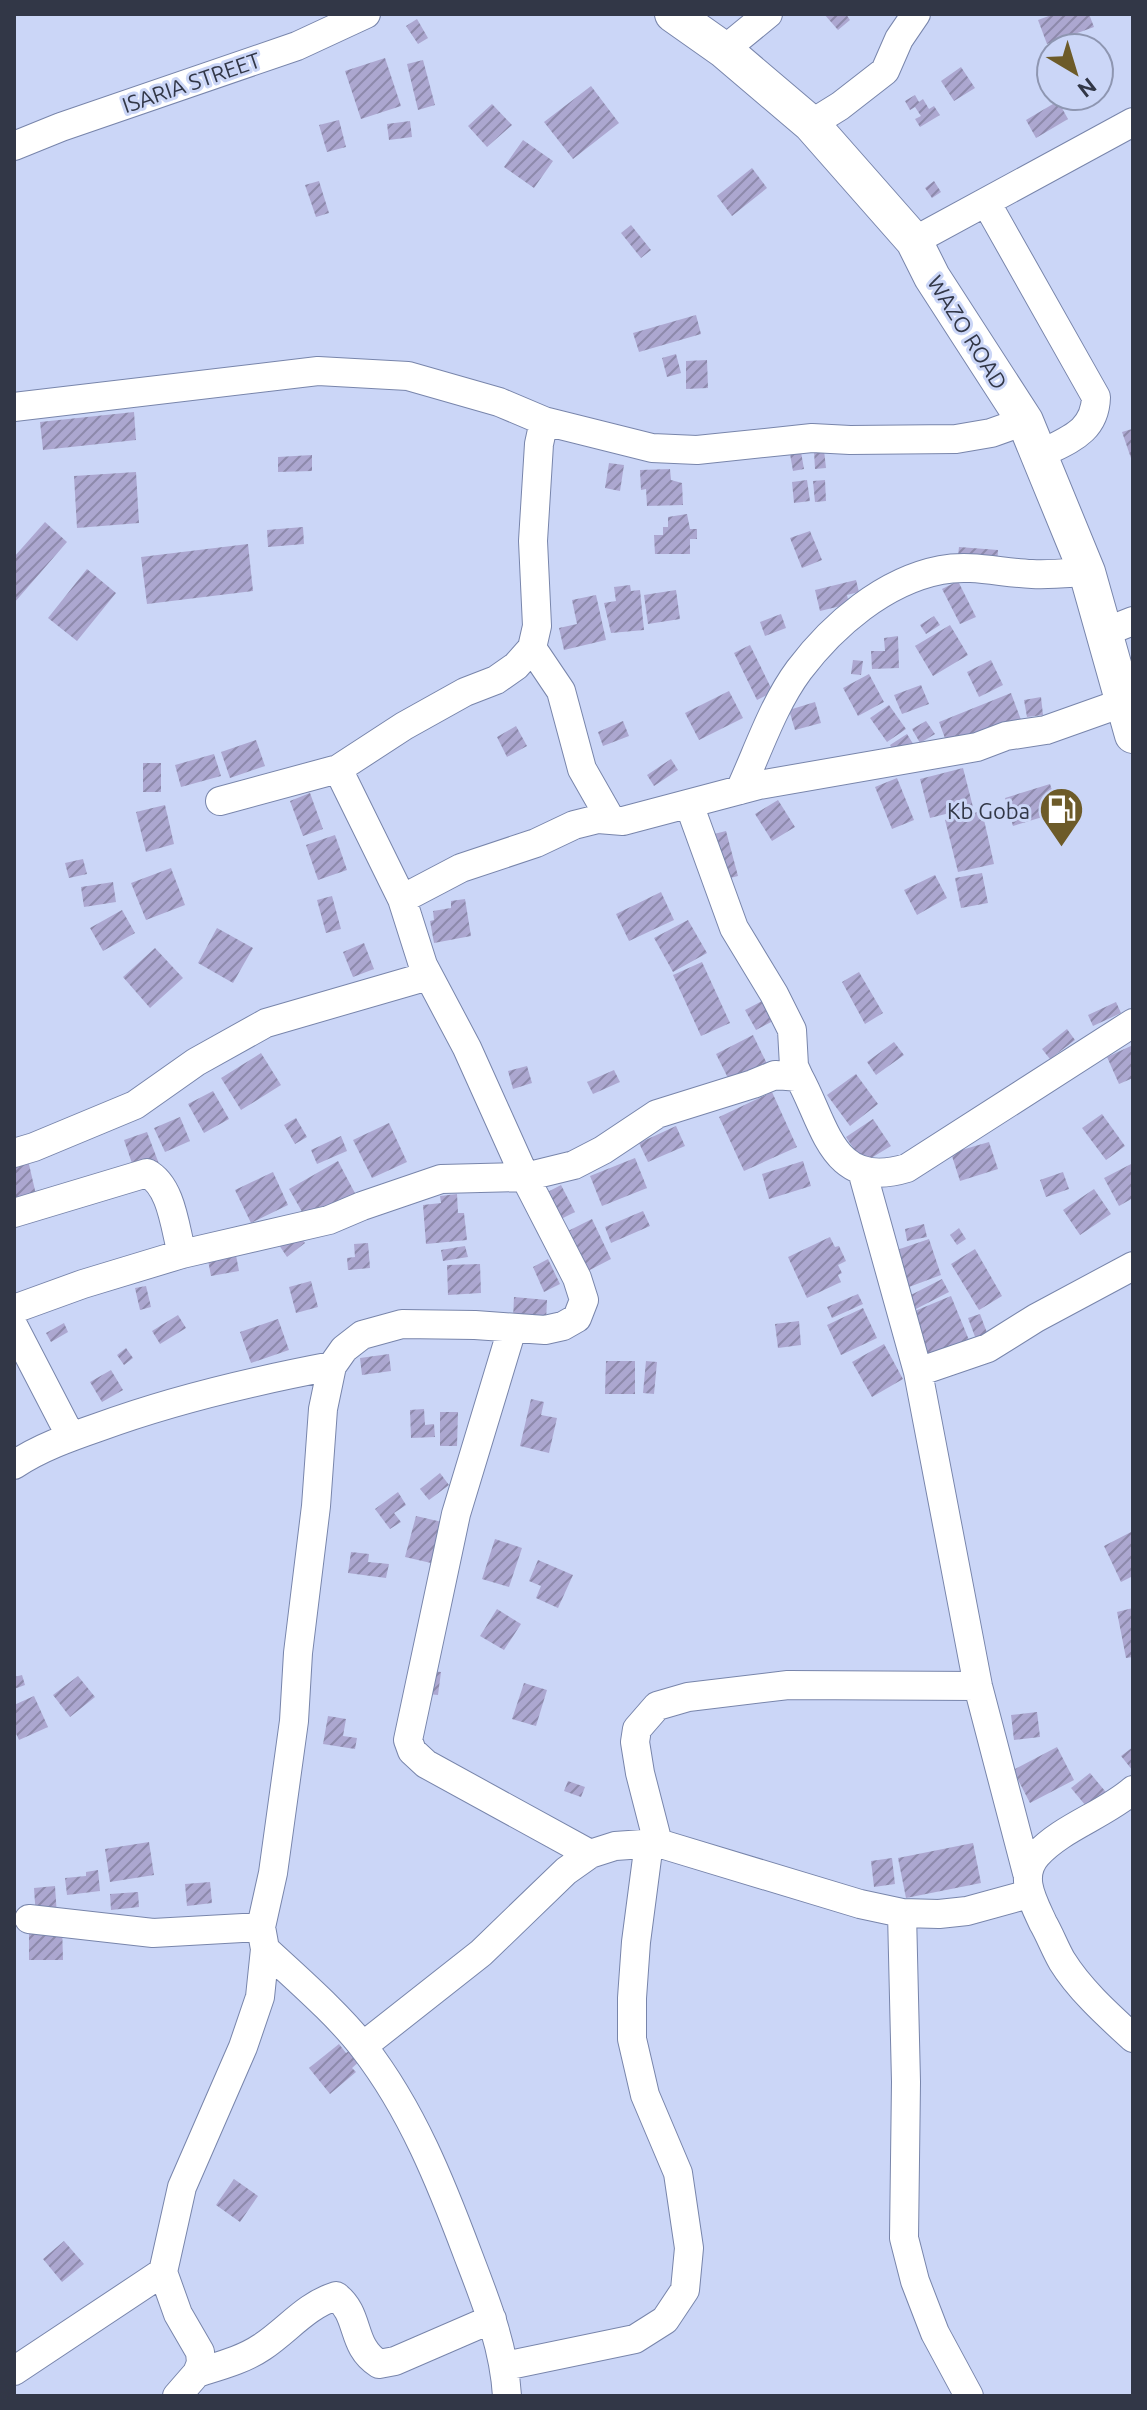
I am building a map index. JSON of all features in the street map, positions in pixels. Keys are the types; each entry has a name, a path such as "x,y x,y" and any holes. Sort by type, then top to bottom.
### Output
{"main road":[{"name":"WAZO ROAD","path":"673,14 724,50 811,124 914,241 932,277 1025,421 1087,572 1119,626 1128,719"}],"street":[{"name":"ISARIA STREET","path":"14,146 297,46 366,14"},
{"path":"724,50 768,14"},
{"path":"811,124 885,71 899,39 916,14"},
{"path":"914,241 1133,122"},
{"path":"986,202 1096,397 1096,410 1090,423 1076,436 1039,455"},
{"path":"16,401 318,371 408,376 499,402 544,421 652,448 697,450 812,438 956,439 991,433 1025,421"},
{"path":"220,801 338,769 404,726 465,692 496,680 516,666 532,648 537,626 533,541 539,444 544,421"},
{"path":"740,790 776,710 799,671 843,622 898,584 941,570 979,568 1034,575 1087,572"},
{"path":"532,648 561,691 582,769 611,820"},
{"path":"402,899 461,868 536,843 574,825 598,819 623,821 740,790 977,747 1006,736 1128,719"},
{"path":"177,2396 197,2373 201,2363 200,2352 178,2314 163,2272 182,2187 243,2047 260,1997 263,1938 294,1721 323,1409 332,1366 344,1349 362,1335 402,1324 545,1330 563,1326 577,1318 584,1300 577,1278 525,1177 467,1048 428,976 402,899 338,769"},
{"path":"689,804 734,928 792,1030 794,1066 829,1144 840,1158 854,1168 871,1173 890,1173 907,1168 1133,1023"},
{"path":"14,1153 135,1105 196,1062 266,1023 428,976"},
{"path":"14,1309 182,1254 329,1220 441,1179 525,1177 574,1165 603,1150 657,1114 775,1075 799,1077"},
{"path":"14,1213 147,1173 156,1178 165,1191 182,1254"},
{"path":"871,1173 864,1178 918,1372 978,1686 1028,1884 1063,1962 1094,2001 1133,2038"},
{"path":"918,1372 988,1348 1036,1318 1133,1266"},
{"path":"14,1327 71,1437"},
{"path":"512,1329 456,1514 408,1740 412,1751 426,1764 590,1854"},
{"path":"14,1465 71,1437 147,1409 201,1393 332,1366"},
{"path":"505,2366 635,2339 665,2320 685,2290 689,2248 678,2173 645,2095 632,2039 636,1942 654,1843 635,1742 637,1729 657,1706 688,1697 788,1685 978,1686"},
{"path":"363,2046 481,1953 566,1871 590,1854 615,1846 654,1843 860,1904 902,1913 967,1911 1028,1884 1038,1854 1052,1842 1108,1810 1133,1790"},
{"path":"902,1913 906,2082 904,2238 915,2281 935,2333 969,2396"},
{"path":"29,1919 153,1933 263,1938 363,2046 396,2093 442,2187 492,2319 505,2366 507,2396"},
{"path":"14,2371 163,2272"},
{"path":"197,2373 262,2347 318,2302 336,2296 347,2304 369,2358 379,2364 395,2361 492,2319"}],"building":[{"path":"824,14 846,14 850,20 838,30"},
{"path":"1054,14 1089,14 1094,27 1080,32 1042,32 1038,20"},
{"path":"417,19 428,38 418,44 406,26"},
{"path":"385,58 401,106 361,119 345,71"},
{"path":"423,60 435,105 418,110 407,64"},
{"path":"961,67 975,88 954,101 941,81"},
{"path":"591,86 619,123 573,159 544,122"},
{"path":"915,95 919,102 923,99 929,109 934,106 940,115 920,127 915,119 921,116 915,107 910,110 905,101"},
{"path":"492,104 512,125 487,147 468,126"},
{"path":"1039,112 1064,112 1068,119 1036,138 1026,120"},
{"path":"339,120 346,147 327,152 319,125"},
{"path":"410,121 412,137 389,140 387,124"},
{"path":"523,140 553,161 534,188 504,167"},
{"path":"752,168 767,188 732,216 717,196"},
{"path":"319,181 329,213 316,217 305,185"},
{"path":"934,181 941,192 932,198 925,188"},
{"path":"631,225 651,250 641,258 621,233"},
{"path":"696,315 701,334 639,352 633,333"},
{"path":"676,354 681,373 667,377 662,358"},
{"path":"707,360 708,388 686,389 686,361"},
{"path":"134,412 136,440 43,450 40,422"},
{"path":"1132,429 1133,433 1132,461 1122,432"},
{"path":"824,450 826,468 815,469 814,451"},
{"path":"801,452 804,469 793,471 790,454"},
{"path":"312,455 312,471 278,472 278,457"},
{"path":"609,463 624,465 620,491 605,488"},
{"path":"670,469 671,480 682,483 683,505 647,506 646,489 641,490 640,470"},
{"path":"136,472 139,523 77,528 74,476"},
{"path":"807,480 810,501 794,503 792,482"},
{"path":"825,480 826,501 815,502 813,481"},
{"path":"687,514 690,529 697,529 697,539 690,539 690,554 655,554 654,535 663,535 663,527 668,527 668,517"},
{"path":"45,522 67,542 14,603 14,557"},
{"path":"303,527 304,544 268,547 267,530"},
{"path":"810,531 822,560 802,568 790,538"},
{"path":"248,544 253,591 147,604 141,557"},
{"path":"959,547 998,550 997,567 957,564"},
{"path":"87,569 116,593 77,641 48,618"},
{"path":"856,580 859,592 847,595 849,604 820,611 815,590"},
{"path":"958,581 976,617 960,624 942,589"},
{"path":"630,585 631,591 640,590 644,630 611,633 604,603 616,601 614,587"},
{"path":"676,590 680,619 648,624 644,595"},
{"path":"596,595 606,640 564,650 559,628 577,624 572,600"},
{"path":"781,614 786,628 765,636 760,622"},
{"path":"934,616 940,625 926,634 920,625"},
{"path":"950,625 968,655 933,676 915,646"},
{"path":"898,636 899,668 872,669 871,651 885,651 884,638"},
{"path":"750,645 773,692 757,700 734,653"},
{"path":"853,660 863,661 861,675 851,674"},
{"path":"991,660 1003,685 979,697 967,672"},
{"path":"869,674 884,702 858,716 843,688"},
{"path":"921,685 929,704 902,714 894,695"},
{"path":"729,691 743,718 699,740 685,713"},
{"path":"1011,693 1021,720 949,749 939,722"},
{"path":"1041,697 1043,715 1027,717 1024,700"},
{"path":"815,702 821,723 795,730 789,710"},
{"path":"889,705 906,729 887,742 870,718"},
{"path":"623,721 629,736 603,746 598,732"},
{"path":"926,721 935,734 920,743 912,729"},
{"path":"516,726 527,746 507,757 497,737"},
{"path":"907,734 915,747 897,758 890,745"},
{"path":"256,740 265,766 230,778 221,752"},
{"path":"214,754 221,776 181,787 175,765"},
{"path":"671,759 678,770 654,786 647,775"},
{"path":"143,763 161,763 161,792 143,792"},
{"path":"963,768 973,807 930,818 920,779"},
{"path":"897,778 914,820 892,829 875,787"},
{"path":"1050,784 1059,812 1013,826 1005,798"},
{"path":"310,793 323,829 303,836 290,801"},
{"path":"778,800 795,827 772,841 755,814"},
{"path":"165,805 174,844 146,852 136,812"},
{"path":"982,811 994,864 958,872 945,820"},
{"path":"726,831 738,876 726,879 714,834"},
{"path":"335,835 347,870 318,880 306,845"},
{"path":"83,859 87,874 69,878 65,863"},
{"path":"171,868 185,905 146,920 131,883"},
{"path":"982,873 988,903 961,908 955,878"},
{"path":"935,875 947,898 917,915 904,890"},
{"path":"113,882 116,902 84,907 81,887"},
{"path":"661,892 674,920 629,941 616,914"},
{"path":"332,896 341,929 326,933 317,900"},
{"path":"465,899 471,936 434,943 430,921 434,920 433,911 451,908 451,901"},
{"path":"122,910 135,933 103,951 90,928"},
{"path":"688,920 707,953 673,972 654,938"},
{"path":"217,928 253,948 233,983 198,963"},
{"path":"364,943 374,969 353,977 343,952"},
{"path":"155,948 183,978 150,1008 123,977"},
{"path":"702,962 730,1023 701,1036 673,975"},
{"path":"859,972 883,1013 865,1024 842,982"},
{"path":"764,1000 775,1020 756,1030 745,1010"},
{"path":"1116,1002 1121,1013 1093,1026 1088,1015"},
{"path":"1067,1029 1075,1040 1050,1059 1042,1049"},
{"path":"753,1035 770,1070 733,1088 716,1054"},
{"path":"894,1042 904,1055 876,1075 867,1062"},
{"path":"1133,1045 1133,1078 1119,1084 1107,1057"},
{"path":"261,1053 281,1085 241,1110 221,1078"},
{"path":"527,1066 532,1083 513,1089 508,1071"},
{"path":"614,1070 620,1082 593,1094 587,1082"},
{"path":"856,1074 878,1104 850,1126 827,1095"},
{"path":"213,1091 229,1119 204,1133 188,1104"},
{"path":"772,1092 797,1147 744,1171 719,1117"},
{"path":"1102,1114 1125,1146 1106,1160 1082,1128"},
{"path":"180,1117 190,1141 165,1152 154,1128"},
{"path":"296,1118 307,1137 295,1144 284,1125"},
{"path":"873,1119 891,1146 863,1163 846,1137"},
{"path":"389,1123 407,1162 372,1178 353,1140"},
{"path":"676,1126 685,1146 648,1162 639,1143"},
{"path":"147,1132 159,1164 135,1172 124,1140"},
{"path":"341,1136 347,1151 317,1164 311,1150"},
{"path":"989,1142 998,1169 960,1181 951,1153"},
{"path":"635,1158 647,1188 602,1206 590,1176"},
{"path":"28,1160 37,1199 14,1204 14,1163"},
{"path":"338,1161 357,1197 309,1224 289,1189"},
{"path":"803,1161 811,1186 769,1199 762,1174"},
{"path":"1133,1163 1133,1198 1119,1206 1104,1178"},
{"path":"273,1172 288,1205 251,1223 235,1190"},
{"path":"1063,1172 1069,1189 1046,1197 1040,1180"},
{"path":"561,1185 575,1212 553,1223 540,1196"},
{"path":"1094,1189 1111,1214 1080,1235 1063,1210"},
{"path":"457,1194 458,1213 464,1213 467,1240 426,1244 423,1205 441,1203 440,1196"},
{"path":"643,1211 650,1226 611,1243 605,1227"},
{"path":"592,1219 611,1259 584,1273 564,1233"},
{"path":"924,1224 927,1237 907,1241 905,1229"},
{"path":"959,1228 966,1239 957,1245 950,1235"},
{"path":"297,1232 305,1243 287,1257 279,1245"},
{"path":"830,1237 835,1247 839,1246 846,1261 838,1265 842,1273 838,1275 841,1282 807,1298 788,1257"},
{"path":"929,1239 941,1275 901,1290 888,1253"},
{"path":"368,1243 370,1268 348,1270 347,1258 355,1257 354,1244"},
{"path":"465,1246 468,1257 443,1261 441,1250"},
{"path":"975,1249 1002,1296 979,1310 951,1264"},
{"path":"235,1250 239,1271 211,1276 207,1255"},
{"path":"548,1259 560,1284 544,1292 533,1267"},
{"path":"480,1264 481,1293 448,1295 447,1265"},
{"path":"942,1279 949,1292 914,1310 907,1297"},
{"path":"311,1281 318,1307 296,1313 289,1287"},
{"path":"146,1286 151,1307 140,1310 135,1288"},
{"path":"858,1294 863,1304 832,1318 827,1307"},
{"path":"951,1296 969,1340 928,1357 910,1313"},
{"path":"514,1297 547,1300 546,1321 513,1319"},
{"path":"863,1308 877,1338 841,1355 827,1325"},
{"path":"980,1314 989,1338 977,1342 968,1318"},
{"path":"178,1315 186,1328 160,1344 152,1331"},
{"path":"278,1319 289,1350 251,1363 240,1332"},
{"path":"799,1321 801,1345 778,1348 775,1324"},
{"path":"64,1323 68,1332 51,1342 46,1333"},
{"path":"884,1344 903,1379 872,1397 852,1362"},
{"path":"126,1348 133,1358 124,1365 117,1355"},
{"path":"389,1354 391,1371 362,1375 360,1358"},
{"path":"606,1361 635,1361 635,1394 605,1394"},
{"path":"646,1361 657,1362 654,1394 643,1393"},
{"path":"111,1370 123,1390 102,1402 90,1382"},
{"path":"531,1399 544,1402 541,1415 557,1418 549,1453 520,1446"},
{"path":"424,1409 425,1425 434,1424 435,1437 411,1438 410,1410"},
{"path":"440,1412 458,1412 457,1446 440,1446"},
{"path":"440,1473 449,1485 429,1500 420,1489"},
{"path":"398,1492 406,1505 394,1513 401,1522 390,1529 375,1509"},
{"path":"416,1516 442,1522 431,1563 405,1557"},
{"path":"1133,1531 1133,1576 1121,1582 1104,1546"},
{"path":"495,1539 522,1548 509,1587 482,1579"},
{"path":"351,1552 369,1554 368,1562 389,1564 386,1578 348,1573"},
{"path":"538,1560 573,1575 558,1608 536,1598 541,1586 529,1581"},
{"path":"1133,1608 1133,1657 1126,1658 1117,1612"},
{"path":"497,1609 521,1624 504,1650 480,1636"},
{"path":"430,1671 441,1672 438,1695 428,1694"},
{"path":"22,1675 25,1685 14,1689 14,1677"},
{"path":"78,1676 95,1697 70,1717 53,1695"},
{"path":"524,1683 547,1690 536,1726 512,1719"},
{"path":"34,1696 48,1727 19,1740 14,1729 14,1705"},
{"path":"1037,1712 1040,1737 1014,1740 1011,1715"},
{"path":"328,1716 346,1719 343,1736 357,1738 355,1749 323,1744"},
{"path":"1057,1747 1074,1780 1030,1803 1013,1770"},
{"path":"1133,1747 1133,1771 1121,1756"},
{"path":"1090,1773 1110,1797 1091,1812 1071,1788"},
{"path":"568,1781 585,1787 581,1797 564,1791"},
{"path":"149,1842 154,1875 110,1882 105,1849"},
{"path":"973,1843 981,1883 906,1898 898,1858"},
{"path":"892,1858 895,1884 874,1887 871,1861"},
{"path":"98,1870 100,1891 67,1895 65,1878 86,1876 86,1872"},
{"path":"210,1882 212,1903 187,1906 185,1884"},
{"path":"55,1886 57,1916 36,1918 34,1888"},
{"path":"138,1892 139,1907 111,1910 110,1894"},
{"path":"62,1924 63,1960 29,1960 29,1925"},
{"path":"339,2044 346,2053 353,2048 362,2059 352,2068 356,2072 330,2094 309,2068"},
{"path":"234,2179 258,2196 240,2222 216,2205"},
{"path":"64,2241 84,2264 62,2282 43,2259"}],"place":[{"name":"Kb Goba","path":"1061,849"}]}
